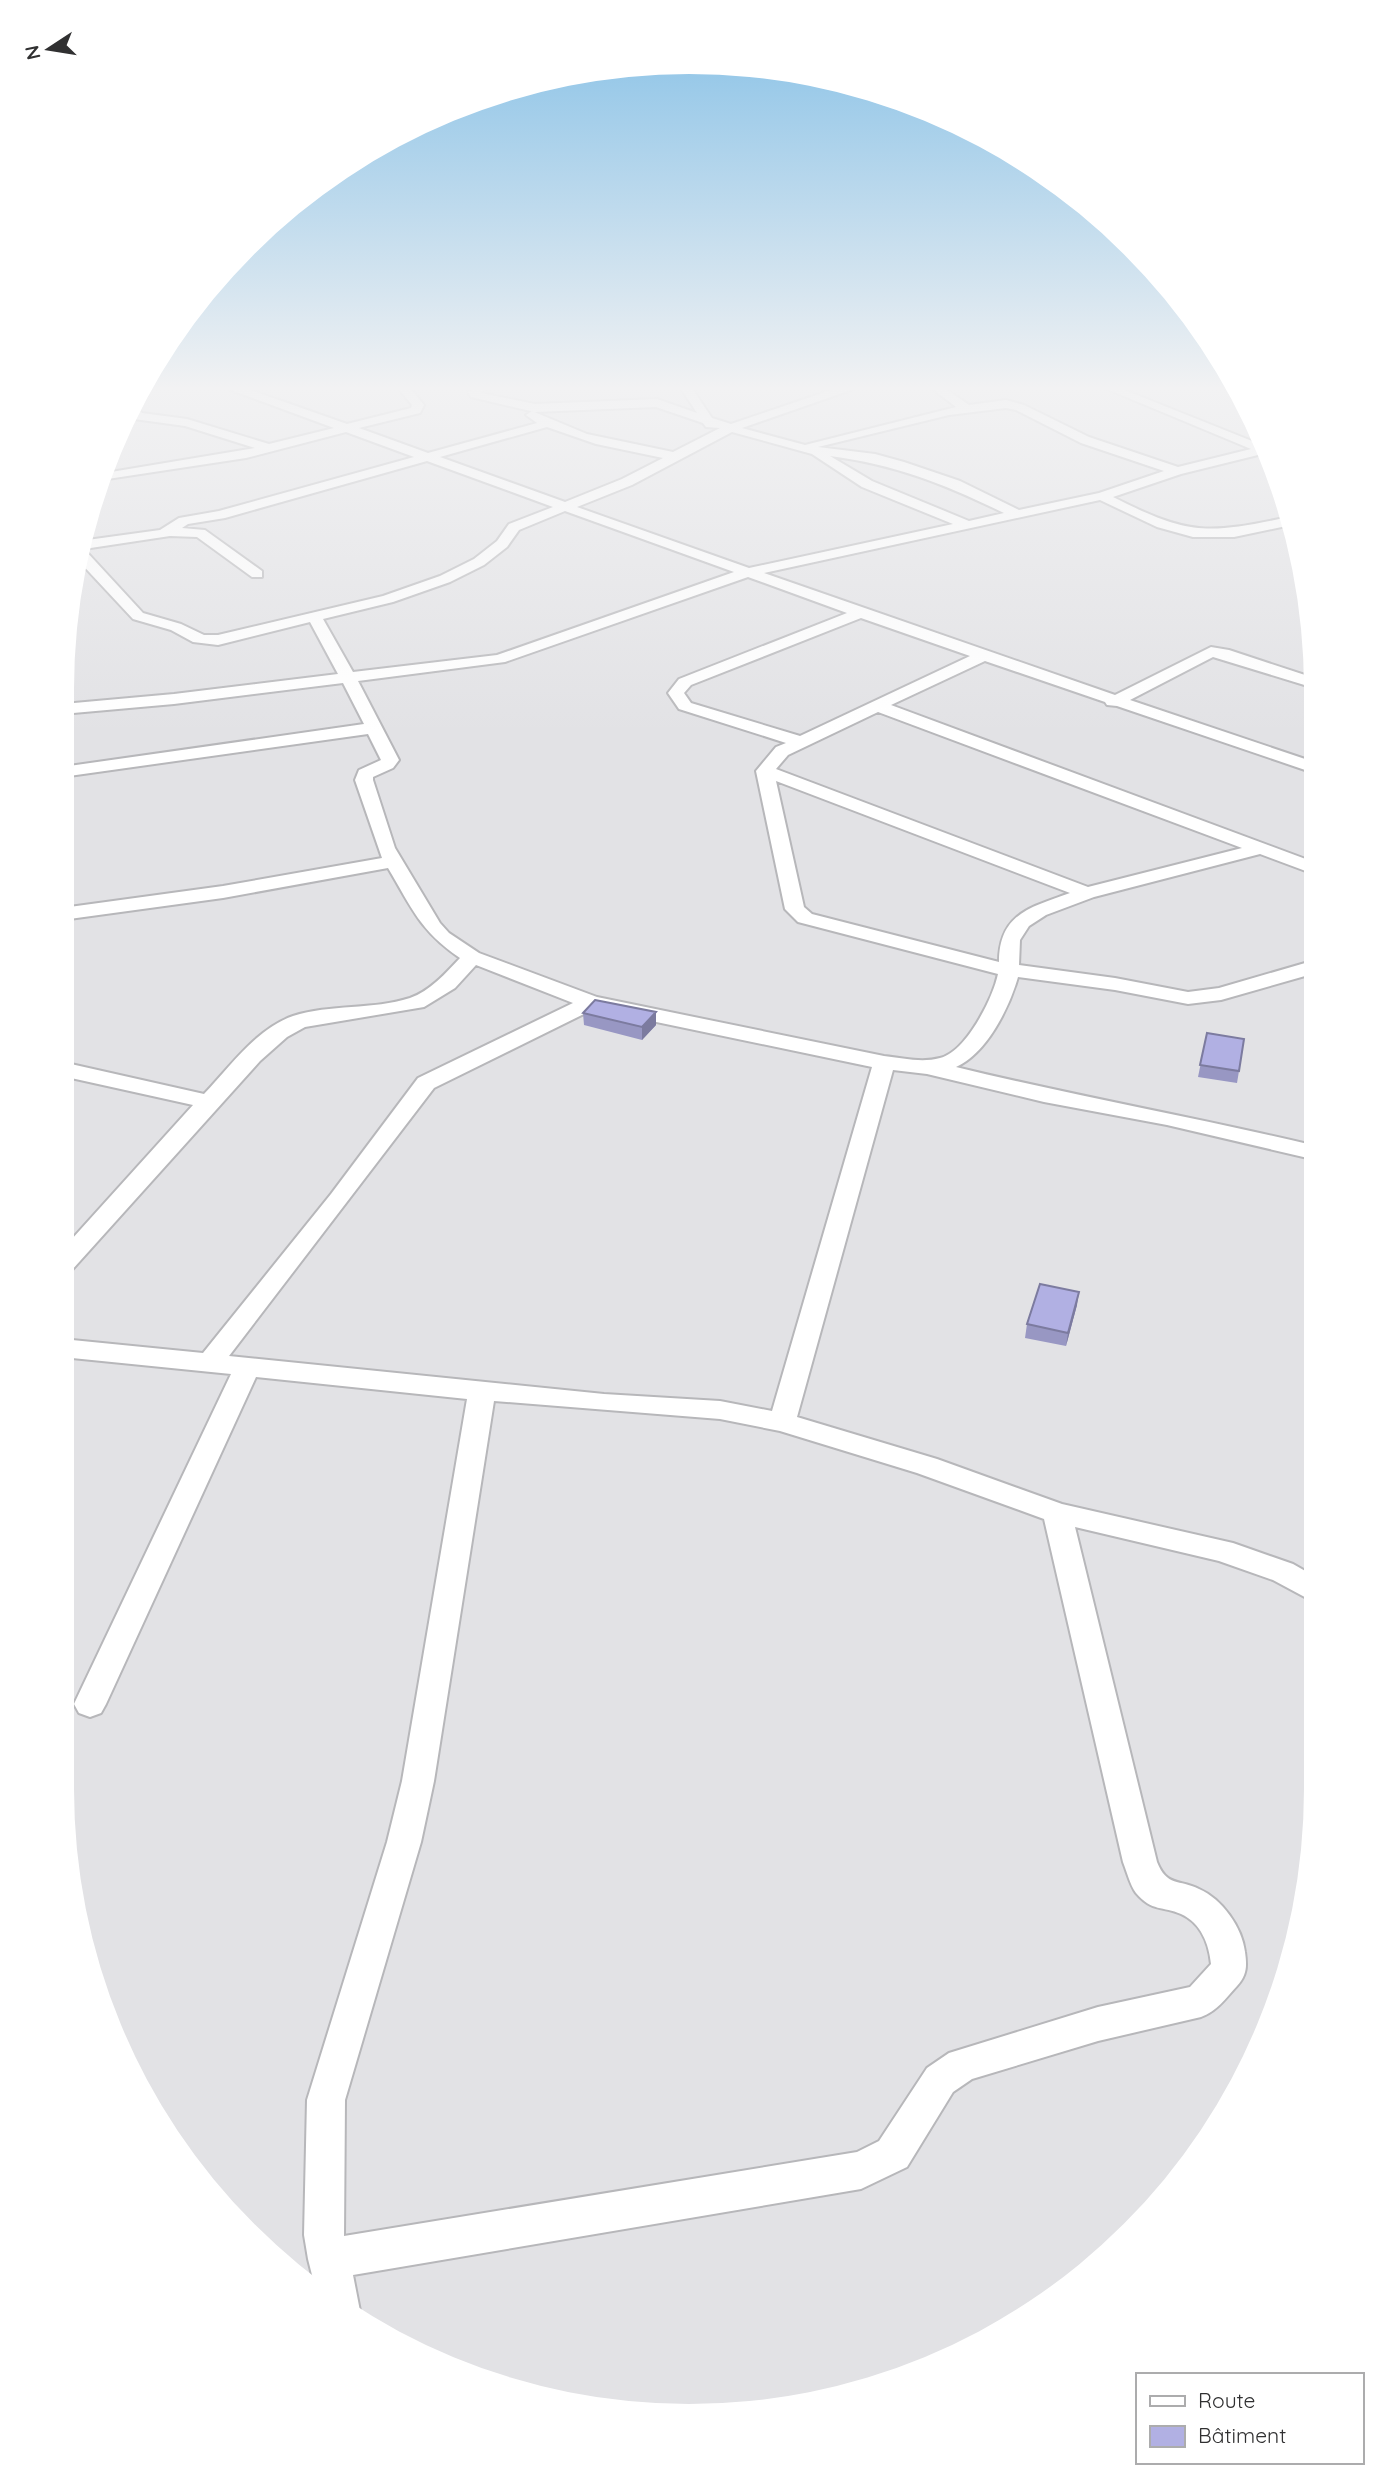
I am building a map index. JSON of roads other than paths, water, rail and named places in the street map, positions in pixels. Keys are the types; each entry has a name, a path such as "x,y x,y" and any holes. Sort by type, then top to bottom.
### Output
{"street":[{"path":"169,532 187,520 220,515 266,503"},
{"path":"552,503 1113,702 1304,765"},
{"path":"87,560 138,616 150,622 174,626 194,639 218,640 388,599 445,579 494,550 514,527 575,503"},
{"path":"913,503 968,525"},
{"path":"993,503 1019,515"},
{"path":"74,708 174,699 499,659 749,572 1073,503"},
{"path":"1115,503 1158,524 1198,534 1225,534 1281,523"},
{"path":"91,543 169,532 200,533 257,574"},
{"path":"801,742 685,706 676,693 685,682 861,613"},
{"path":"314,617 324,631 390,760 365,774 364,780 386,848 432,926 442,937 472,957 592,1002 884,1063 927,1067 1044,1095 1167,1118 1304,1150"},
{"path":"1113,702 1211,652 1224,653 1304,680"},
{"path":"765,771 782,751 982,656"},
{"path":"878,706 1304,865"},
{"path":"74,770 374,728"},
{"path":"765,771 1087,893"},
{"path":"765,771 795,909 804,918 1008,970 1197,998 1273,981 1304,970"},
{"path":"927,1067 953,1062 968,1051 983,1030 1008,977 1008,942 1017,927 1033,913 1070,902 1087,893 1258,849"},
{"path":"74,912 223,892 394,860"},
{"path":"74,1252 209,1102 270,1039 286,1027 300,1021 417,1003 448,984 472,957"},
{"path":"210,1362 339,1199 426,1083 592,1002"},
{"path":"782,1422 884,1063"},
{"path":"74,1072 209,1102"},
{"path":"74,1349 604,1403 720,1410 782,1422 927,1466 1057,1513 1223,1551 1283,1572 1304,1585"},
{"path":"90,1704 247,1367"},
{"path":"336,2293 324,2235 326,2100 404,1842 418,1782 482,1391"},
{"path":"328,2259 861,2170 893,2154 940,2080 962,2065 1098,2024 1202,2001 1229,1969 1227,1941 1210,1916 1189,1900 1164,1896 1148,1882 1137,1848 1057,1513"}]}
